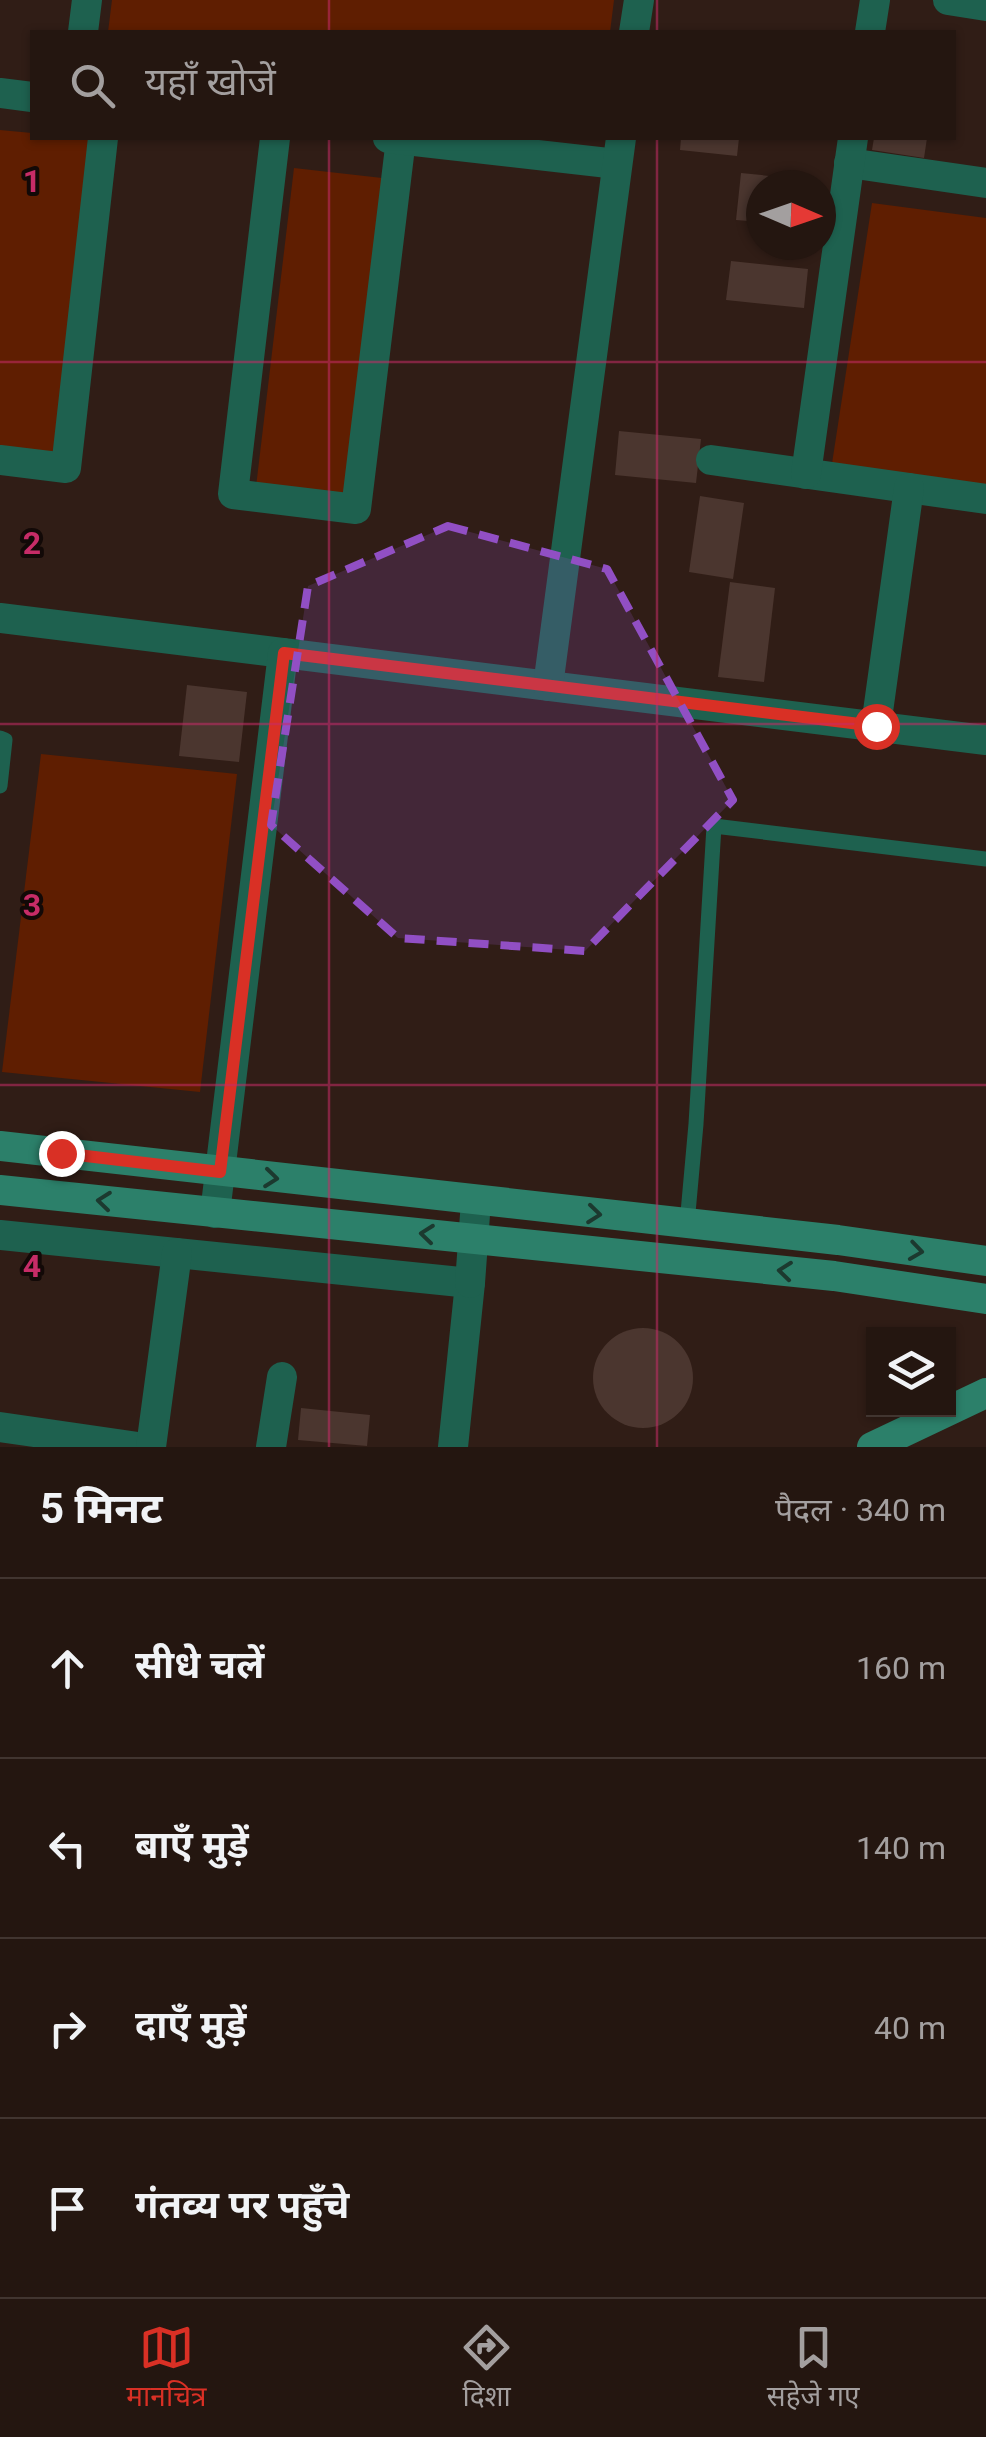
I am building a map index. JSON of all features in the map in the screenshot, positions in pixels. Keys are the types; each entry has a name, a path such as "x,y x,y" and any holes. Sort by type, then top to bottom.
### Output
{"street":[{"path":"83,30 87,0"},
{"path":"634,30 639,0"},
{"path":"870,30 876,0"},
{"path":"948,0 986,6"},
{"path":"0,93 30,97"},
{"path":"0,460 66,468 103,140"},
{"path":"276,140 233,494 356,509 395,140"},
{"path":"429,140 619,151 548,686"},
{"path":"806,474 852,150 986,182"},
{"path":"711,460 986,499"},
{"path":"876,726 909,488"},
{"path":"0,618 986,740"},
{"path":"215,1213 284,653"},
{"path":"0,1146 986,1261"},
{"path":"0,1190 834,1276 986,1299"},
{"path":"454,1447 476,1201"},
{"path":"0,1235 470,1283"},
{"path":"151,1447 178,1253"},
{"path":"271,1447 282,1378"},
{"path":"872,1447 986,1393"},
{"path":"0,1426 38,1440 138,1447"}],"lane":[{"path":"0,738 6,740 0,786"},
{"path":"687,1224 714,826 986,859"}],"highlighted area":[{"path":"448,526 607,569 733,800 585,951 398,938 271,825 308,586"}],"shaded area":[{"path":"112,0 614,0 610,30 108,30"},
{"path":"0,130 30,133 30,140 91,140 54,459 0,454"},
{"path":"294,168 391,179 352,495 256,487"},
{"path":"872,203 986,218 986,491 831,470"},
{"path":"41,754 237,774 200,1092 2,1072"}],"building":[{"path":"681,140 739,140 737,156 680,150"},
{"path":"874,140 927,140 924,158 872,150"},
{"path":"741,173 746,174 746,221 736,220"},
{"path":"731,261 808,269 804,308 726,300"},
{"path":"619,431 701,439 696,483 615,475"},
{"path":"700,496 744,503 733,579 689,572"},
{"path":"730,582 775,588 764,682 718,677"},
{"path":"187,685 247,692 239,762 179,756"},
{"path":"633,1328 653,1328 679,1342 690,1359 690,1397 679,1414 653,1428 633,1428 615,1420 601,1406 593,1388 593,1368 601,1350 615,1336"},
{"path":"301,1408 370,1415 367,1446 298,1440"}],"route":[{"path":"61,1153 220,1172 284,653 876,726"}]}
